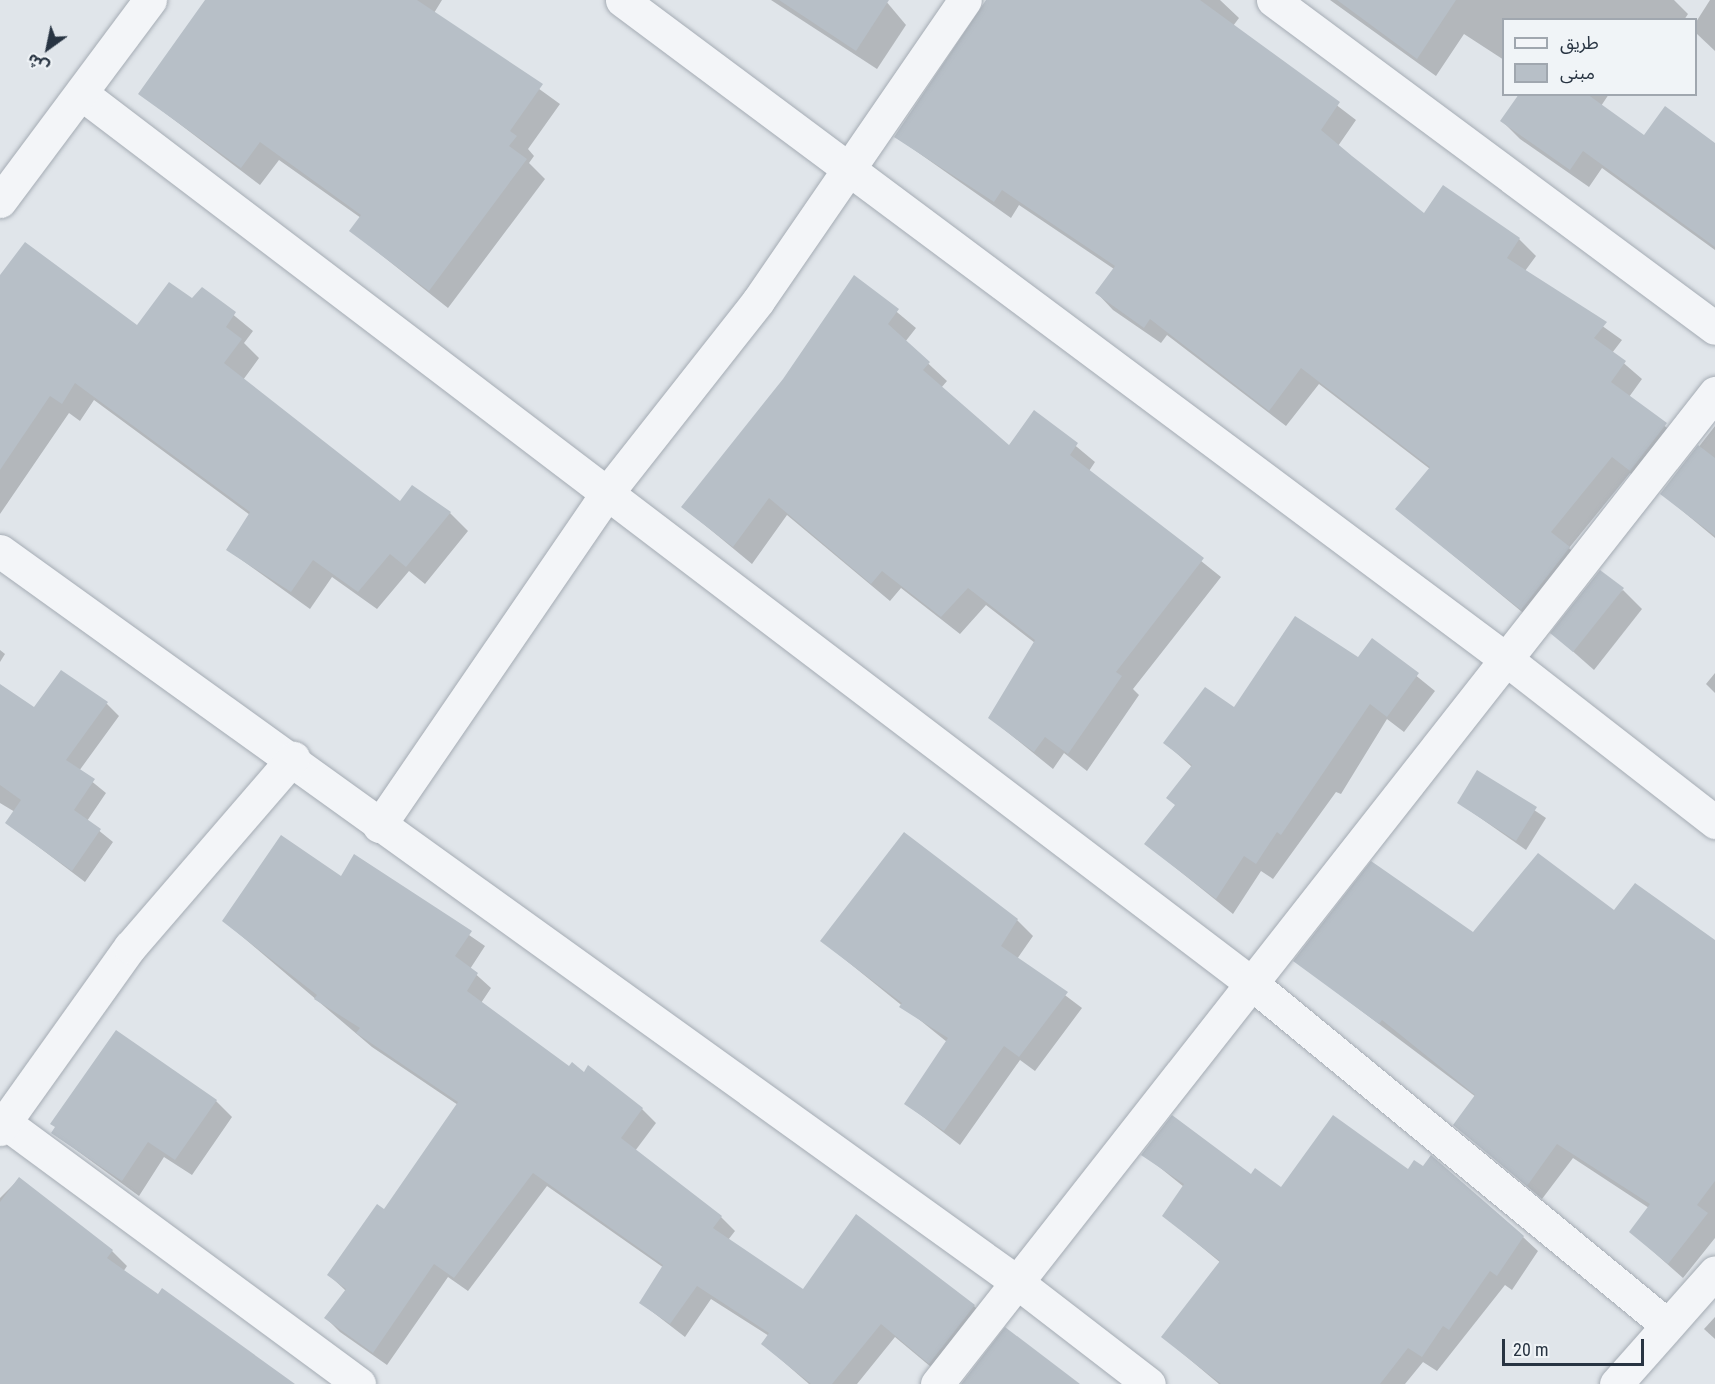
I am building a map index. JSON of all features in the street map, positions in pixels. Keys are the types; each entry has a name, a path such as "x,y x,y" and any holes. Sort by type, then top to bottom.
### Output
{"street":[{"path":"0,201 150,0"},
{"path":"622,0 1507,660 1715,822"},
{"path":"379,826 607,494 758,301 964,0"},
{"path":"1273,0 1715,328"},
{"path":"82,94 1251,983 1667,1325"},
{"path":"937,1384 1014,1280 1507,660 1715,393"},
{"path":"0,551 293,758 379,826 1014,1280 1149,1384"},
{"path":"293,758 130,947 1,1124 359,1384"},
{"path":"1616,1384 1715,1272"}],"building":[{"path":"205,0 417,0 543,84 510,131 517,136 509,146 527,159 429,291 349,231 361,215 260,142 241,168 138,94"},
{"path":"779,0 889,0 856,51"},
{"path":"986,0 1200,0 1340,102 1321,130 1424,213 1443,185 1520,238 1507,258 1607,322 1594,338 1626,361 1611,382 1667,423 1630,471 1612,457 1551,532 1570,547 1521,610 1395,509 1430,467 1301,368 1269,411 1150,319 1144,328 1095,293 1115,266 1002,190 994,202 894,137"},
{"path":"1337,0 1456,0 1417,59"},
{"path":"1518,96 1590,96 1644,135 1665,106 1715,143 1715,247 1583,151 1570,170 1500,121"},
{"path":"25,242 137,325 169,282 192,298 202,287 236,312 226,327 242,339 224,363 400,501 412,485 451,512 406,567 390,554 358,592 313,560 291,592 226,550 250,512 75,383 62,404 50,396 0,470 0,275"},
{"path":"854,275 899,309 888,324 930,362 923,370 1009,445 1034,410 1078,443 1070,455 1204,558 1116,672 1122,676 1068,754 1045,737 1034,752 988,718 1035,640 968,588 941,617 882,571 871,584 769,498 733,547 681,507 783,379"},
{"path":"1698,445 1715,458 1715,536 1660,494"},
{"path":"1600,570 1624,588 1573,652 1550,633"},
{"path":"1295,616 1358,657 1372,638 1419,673 1387,717 1370,704 1281,835 1277,832 1256,864 1244,856 1216,899 1144,844 1175,805 1166,798 1192,765 1163,743 1205,687 1234,707"},
{"path":"61,670 108,702 66,760 95,779 74,810 101,829 72,871 5,823 21,800 0,785 0,684 34,707"},
{"path":"1477,770 1537,807 1516,841 1457,803"},
{"path":"904,832 1018,919 1001,946 1068,992 1019,1057 1004,1046 944,1131 904,1104 948,1038 899,1007 902,1003 820,941"},
{"path":"281,835 341,876 354,854 472,931 455,956 478,973 467,991 569,1066 572,1062 584,1072 588,1065 643,1108 621,1138 722,1216 713,1228 803,1289 856,1214 975,1305 929,1364 881,1324 832,1384 811,1384 761,1344 769,1333 697,1286 670,1324 639,1303 663,1265 533,1173 454,1278 434,1264 373,1353 324,1318 346,1289 327,1275 377,1204 384,1209 458,1102 356,1033 360,1028 314,999 317,995 222,921"},
{"path":"1538,853 1614,910 1635,883 1715,940 1715,1181 1697,1205 1708,1213 1668,1264 1629,1232 1650,1204 1557,1144 1527,1186 1453,1125 1475,1095 1382,1020 1379,1024 1293,961 1371,861 1473,932"},
{"path":"116,1030 217,1100 175,1160 148,1142 122,1181 51,1133 55,1127 50,1124"},
{"path":"1172,1115 1251,1174 1255,1168 1281,1187 1333,1115 1408,1169 1414,1160 1423,1166 1431,1155 1524,1236 1497,1276 1490,1271 1449,1330 1443,1326 1422,1357 1408,1348 1380,1384 1221,1384 1161,1337 1220,1261 1162,1216 1184,1184 1141,1155"},
{"path":"19,1177 113,1250 107,1258 158,1294 162,1288 295,1384 0,1384 0,1202"},
{"path":"1005,1327 1080,1384 961,1384"}]}
